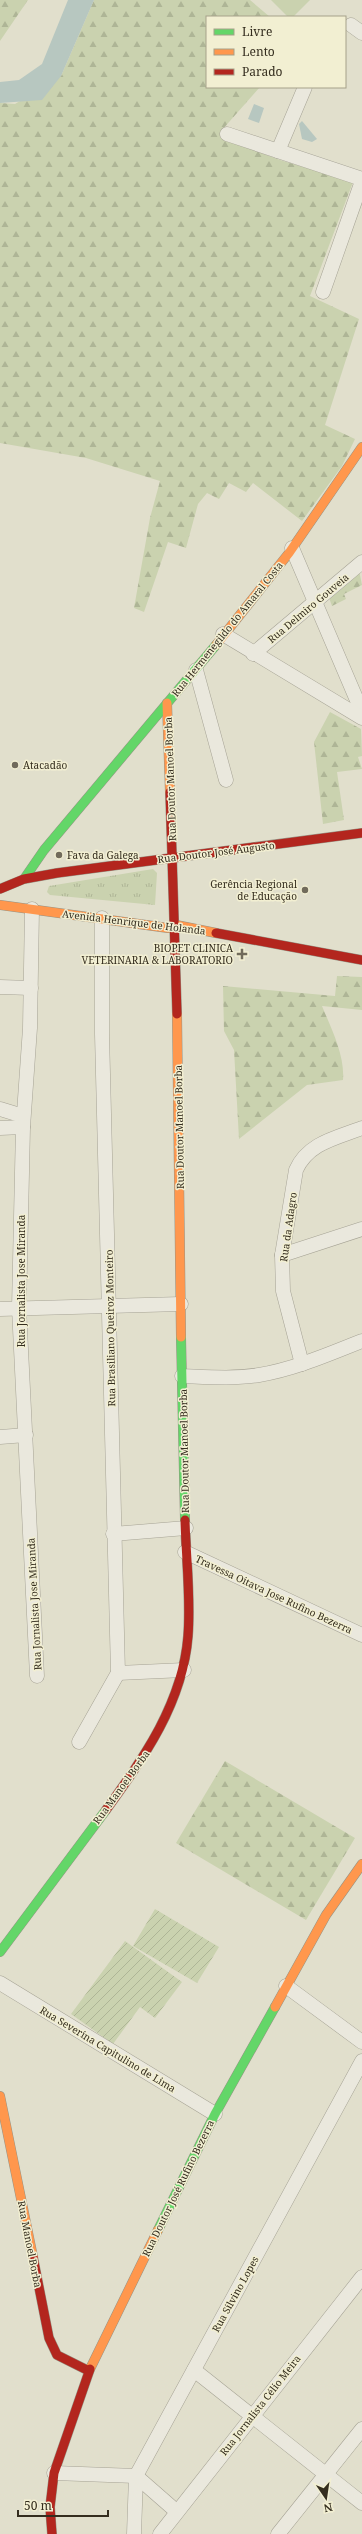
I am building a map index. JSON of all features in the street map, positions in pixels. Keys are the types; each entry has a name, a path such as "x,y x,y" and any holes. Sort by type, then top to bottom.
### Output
{"street":[{"path":"351,25 362,33"},
{"path":"278,152 305,88"},
{"path":"227,134 362,180 323,292"},
{"name":"Rua Hermenegildo do Amaral Costa","path":"24,879 44,850 196,670 292,548 338,485 362,448"},
{"path":"292,548 362,712"},
{"name":"Rua Delmiro Gouveia","path":"253,654 362,562"},
{"path":"223,634 253,654 362,718"},
{"path":"196,670 226,780"},
{"name":"Rua Doutor Manoel Borba","path":"167,703 176,925 182,1376 186,1528 185,1552"},
{"name":"Rua Doutor José Augusto","path":"0,890 24,879 174,857 362,833"},
{"path":"0,897 169,921 176,925"},
{"name":"Avenida Henrique de Holanda","path":"0,905 168,928 176,925 362,960"},
{"name":"Rua Jornalista Jose Miranda","path":"32,909 30,1028 23,1122 19,1308 37,1676"},
{"name":"Rua Brasiliano Queiroz Monteiro","path":"102,918 102,1034 110,1307 113,1534 118,1673"},
{"path":"0,987 31,988"},
{"path":"0,1109 23,1122"},
{"path":"0,1128 23,1122"},
{"name":"Rua da Adagro","path":"302,1364 283,1290 282,1255 296,1170 302,1158 311,1149 324,1142 362,1128"},
{"path":"282,1255 362,1229"},
{"path":"0,1309 182,1304"},
{"path":"182,1376 230,1377 260,1375 302,1364 362,1341"},
{"path":"0,1437 26,1435"},
{"path":"113,1534 186,1528"},
{"name":"Travessa Oitava Jose Rufino Bezerra","path":"185,1552 362,1636"},
{"name":"Rua Manoel Borba","path":"0,1952 148,1752 166,1718 184,1670 188,1636 185,1552"},
{"path":"79,1742 118,1673 184,1670"},
{"name":"Rua Doutor José Rufino Bezerra","path":"52,2534 50,2507 54,2473 89,2371 215,2114 326,1915 362,1864"},
{"name":"Rua Severina Capitulino de Lima","path":"0,1983 215,2114"},
{"path":"286,1986 362,2042"},
{"name":"Rua Silvino Lopes","path":"134,2534 136,2476 362,2061"},
{"name":"Rua Manoel Borba","path":"0,2096 49,2338 56,2356 89,2371"},
{"name":"Rua Jornalista Célio Meira","path":"160,2534 176,2511 362,2277"},
{"path":"194,2370 362,2503"},
{"path":"278,2534 362,2429"},
{"path":"54,2473 136,2476 176,2511"}],"green space":[{"path":"0,0 28,0 0,41"},
{"path":"94,0 250,0 269,16 206,16 206,88 259,88 222,130 227,140 280,160 353,182 310,296 359,319 325,425 355,439 342,466 302,521 253,483 246,492 229,483 219,499 207,493 198,504 186,548 168,542 144,612 134,608 150,518 160,481 86,458 0,443 0,103 15,104 61,76"},
{"path":"271,0 310,0 294,16 287,16"},
{"path":"359,570 362,585 344,594 346,599 332,606 328,595"},
{"path":"330,712 361,729 362,756 358,757 362,769 337,772 344,820 323,824 314,742"},
{"path":"153,869 157,873 155,905 50,895 47,892 49,886"},
{"path":"337,976 362,977 362,1010 322,1006 340,1051 343,1080 307,1085 239,1139 234,1050 224,1031 223,986 335,996"},
{"path":"225,1761 355,1838 306,1920 176,1843"},
{"path":"155,1909 219,1947 197,1983 133,1946"},
{"path":"125,1941 182,1982 155,2018 140,2007 113,2044 71,2014"}],"shaded area":[{"path":"68,0 94,0 61,76 42,100 0,103 0,82 19,80 42,64"},
{"path":"254,104 264,108 259,123 248,119"},
{"path":"302,121 317,139 312,142 302,139 299,124"}],"traffic: fast":[{"path":"24,879 44,850 216,645"},
{"path":"181,1337 185,1520"},
{"path":"0,1952 106,1810"},
{"path":"158,2230 215,2114 275,2007"}],"traffic: slow":[{"path":"216,645 289,553 362,447"},
{"path":"167,703 170,792"},
{"path":"0,905 168,928 176,925 216,933"},
{"path":"177,1014 181,1337"},
{"path":"275,2007 326,1915 362,1864"},
{"path":"0,2096 33,2257"},
{"path":"90,2369 158,2230"}],"traffic: jam":[{"path":"170,792 177,1014"},
{"path":"0,889 24,879 57,873 362,833"},
{"path":"216,933 362,960"},
{"path":"106,1810 134,1770 159,1728 170,1706 185,1660 189,1622 185,1520"},
{"path":"33,2257 49,2338 57,2355 89,2371"},
{"path":"52,2534 50,2507 54,2473 90,2369"}],"place":[{"name":"Atacadão","path":"15,765"},
{"name":"Fava da Galega","path":"59,855"},
{"name":"Gerência Regional de Educação","path":"305,890"},
{"name":"BIOPET CLINICA VETERINARIA & LABORATORIO","path":"242,954"}]}
